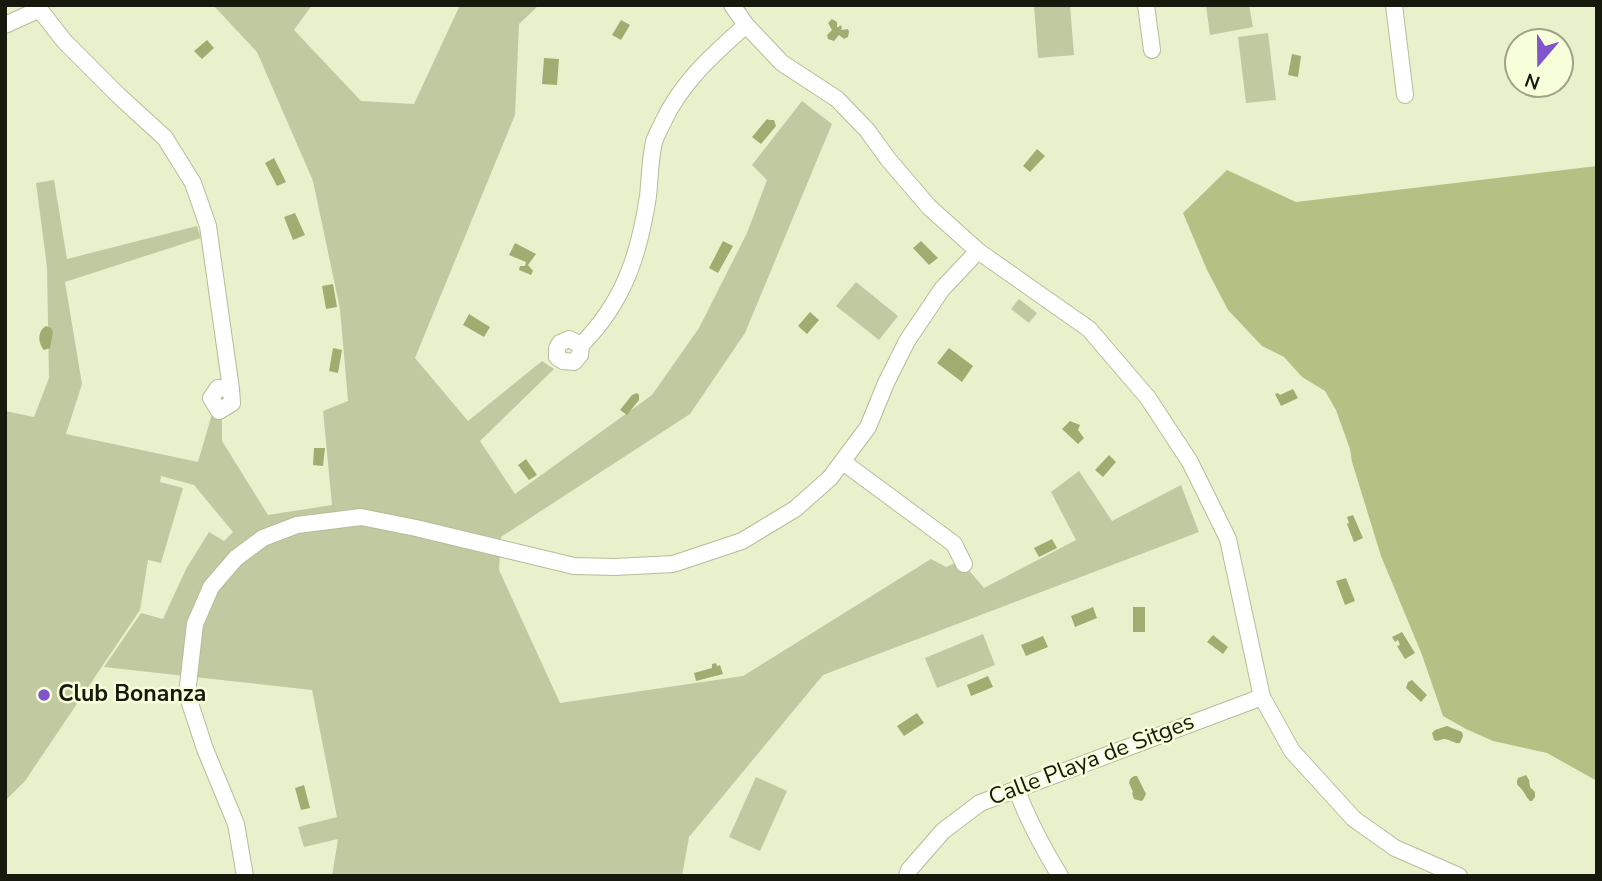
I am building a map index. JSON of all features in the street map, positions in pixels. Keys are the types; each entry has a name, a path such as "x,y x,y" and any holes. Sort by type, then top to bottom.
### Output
{"street":[{"path":"732,5 746,25 782,63 837,99 867,130 929,206 978,251 1089,329 1149,398 1190,462 1228,539 1262,697 1292,751 1354,818 1395,848 1459,876"},
{"path":"1146,5 1152,50"},
{"path":"1394,5 1405,95"},
{"path":"5,25 37,8 65,42 165,138 193,183 208,226 231,389"},
{"path":"581,345 596,330 625,285 638,247 648,196 654,142 671,106 696,71 746,25"},
{"path":"245,876 236,824 205,749 187,695 195,624 211,587 236,558 263,538 297,525 361,517 574,566 673,565 743,541 795,509 830,478 843,462 868,427 906,341 942,289 978,251"},
{"path":"843,462 954,544 964,564"},
{"name":"Calle Playa de Sitges","path":"906,876 943,831 980,803 1262,697"},
{"path":"1017,790 1040,842 1060,876"}],"shaded area":[{"path":"213,5 312,5 294,30 361,101 414,104 460,5 539,5 519,24 515,115 415,358 468,421 542,361 554,369 480,441 515,494 652,395 699,328 747,233 767,180 752,165 802,101 832,124 745,333 690,414 501,537 499,570 560,703 743,676 931,559 946,567 961,561 984,588 1076,540 1051,492 1079,471 1112,521 1181,485 1199,532 823,675 689,837 682,876 332,876 338,839 304,847 298,827 337,817 312,690 104,667 141,613 163,619 186,569 209,532 224,541 233,532 194,485 161,476 160,482 183,488 161,563 148,560 140,610 25,781 5,801 5,411 34,417 49,378 47,267 36,183 54,180 67,259 197,226 201,238 65,282 82,384 66,434 198,462 212,414 222,417 222,441 268,515 332,505 323,411 348,401 340,309 313,181 257,52"},
{"path":"1034,5 1070,5 1074,55 1038,58"},
{"path":"1206,5 1249,5 1253,27 1210,35"},
{"path":"832,19 837,22 837,27 842,27 841,30 848,29 848,37 844,39 839,35 834,41 828,39 827,35 832,30 828,23"},
{"path":"621,20 630,25 621,40 612,35"},
{"path":"1268,33 1276,100 1246,103 1238,37"},
{"path":"207,40 214,48 202,59 194,51"},
{"path":"1292,54 1301,56 1298,77 1288,75"},
{"path":"544,58 559,59 557,85 542,84"},
{"path":"767,119 774,120 776,126 761,144 752,137"},
{"path":"1037,149 1045,156 1030,172 1023,166"},
{"path":"274,158 286,182 277,186 265,163"},
{"path":"1597,166 1597,781 1547,753 1493,741 1443,716 1422,655 1381,556 1336,410 1325,391 1302,377 1284,357 1262,346 1228,310 1207,270 1183,213 1227,170 1296,202"},
{"path":"295,213 305,235 293,240 284,217"},
{"path":"723,241 733,246 718,273 709,268"},
{"path":"921,241 938,258 929,265 913,248"},
{"path":"515,243 536,254 528,265 533,271 531,275 519,270 526,262 509,255"},
{"path":"856,282 898,316 879,340 836,306"},
{"path":"333,284 337,307 326,309 322,286"},
{"path":"1019,299 1037,313 1029,323 1011,309"},
{"path":"810,312 819,320 807,334 798,326"},
{"path":"469,314 490,327 484,337 463,325"},
{"path":"46,326 53,332 50,348 44,350 39,337"},
{"path":"333,348 342,350 338,373 329,371"},
{"path":"949,348 973,366 962,382 937,363"},
{"path":"1293,389 1298,398 1281,406 1275,394 1280,395"},
{"path":"637,393 639,400 627,415 620,410 632,395"},
{"path":"1070,421 1080,425 1078,430 1084,438 1078,444 1062,429"},
{"path":"314,448 325,448 323,466 313,465"},
{"path":"1109,455 1116,462 1103,477 1095,470"},
{"path":"526,459 537,475 529,480 518,465"},
{"path":"1353,515 1363,538 1354,542 1347,524 1347,517"},
{"path":"1052,539 1057,548 1039,557 1034,548"},
{"path":"1346,578 1355,601 1345,605 1336,581"},
{"path":"1093,607 1097,618 1075,627 1071,616"},
{"path":"1133,607 1145,607 1145,632 1133,632"},
{"path":"1402,632 1415,653 1405,659 1397,646 1400,645 1398,640 1395,642 1392,637"},
{"path":"983,634 995,665 937,688 925,658"},
{"path":"1213,635 1228,647 1223,654 1207,642"},
{"path":"1043,636 1048,647 1026,656 1021,645"},
{"path":"716,663 717,666 720,665 723,674 696,681 694,673 712,668 712,664"},
{"path":"988,676 993,687 971,696 967,685"},
{"path":"1412,680 1427,695 1421,702 1406,688"},
{"path":"917,713 924,723 904,736 897,726"},
{"path":"1447,726 1462,732 1460,743 1445,739 1434,740 1432,733"},
{"path":"1526,775 1535,792 1532,801 1517,784 1518,778"},
{"path":"1137,776 1146,794 1141,801 1134,799 1129,783"},
{"path":"756,777 787,791 760,851 729,837"},
{"path":"304,785 310,808 301,810 295,788"}],"place":[{"name":"Club Bonanza","path":"44,695"}]}
